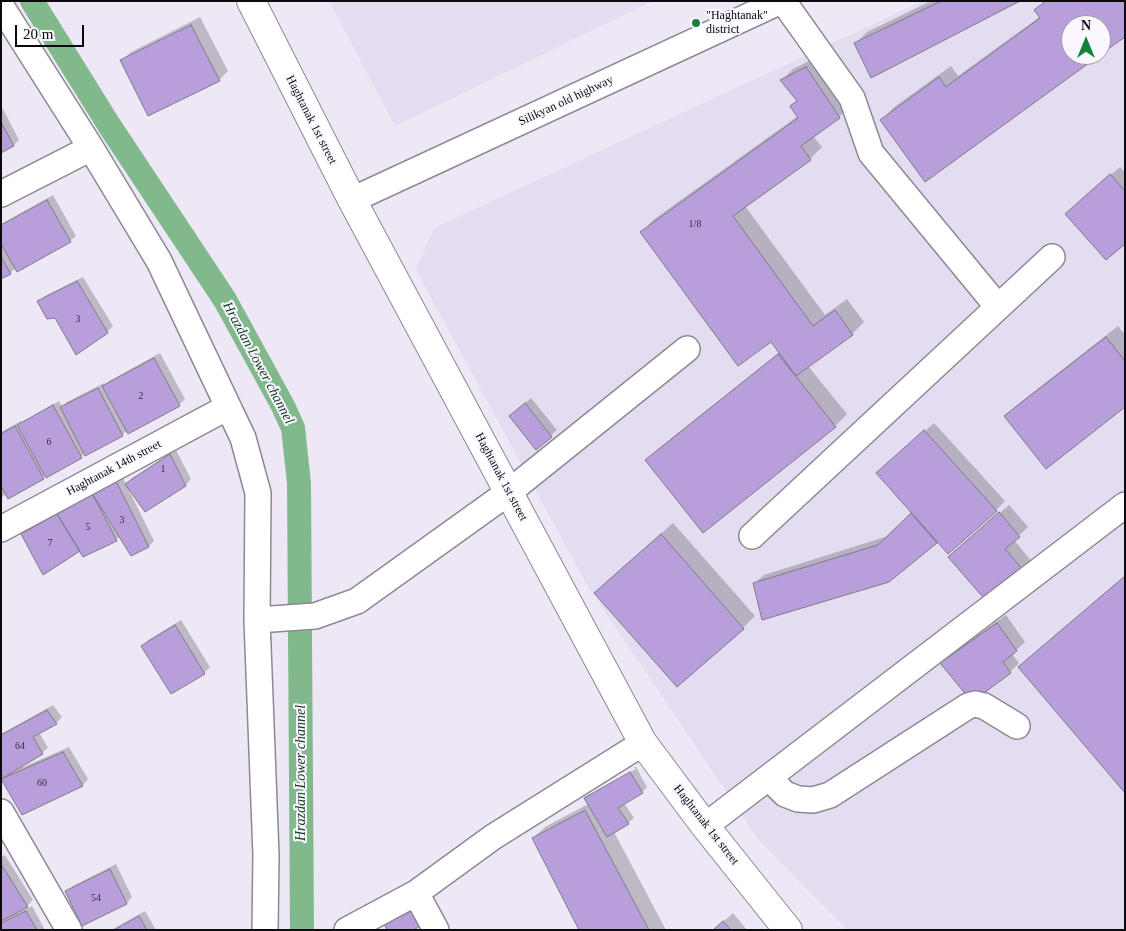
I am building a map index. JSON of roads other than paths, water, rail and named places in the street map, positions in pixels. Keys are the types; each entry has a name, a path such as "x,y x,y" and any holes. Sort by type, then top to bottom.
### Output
{"main road":[{"name":"Haghtanak 1st street","path":"250,1 352,200 643,743 788,930"}],"street":[{"name":"Silikyan old highway","path":"352,200 782,1"},
{"path":"782,1 852,98 871,152 998,307"},
{"path":"1,6 91,148 159,261 243,438 258,493 257,620 266,845 265,930"},
{"path":"1,194 91,148"},
{"path":"752,536 1052,256"},
{"path":"257,620 315,616 357,601 509,492 687,349"},
{"name":"Haghtanak 14th street","path":"1,529 228,407"},
{"path":"706,826 1125,504"},
{"path":"769,778 785,794 798,799 813,800 830,794 968,706 975,704 984,706 1017,726"},
{"path":"347,930 416,893 493,837 643,743"},
{"path":"1,812 69,930"},
{"path":"416,893 436,930"}],"waterway":[{"name":"Hrazdan Lower channel","path":"32,1 109,125 225,300 293,428 299,483 302,930"}],"place":[{"name":"\"Haghtanak\" district","path":"696,23"}]}
